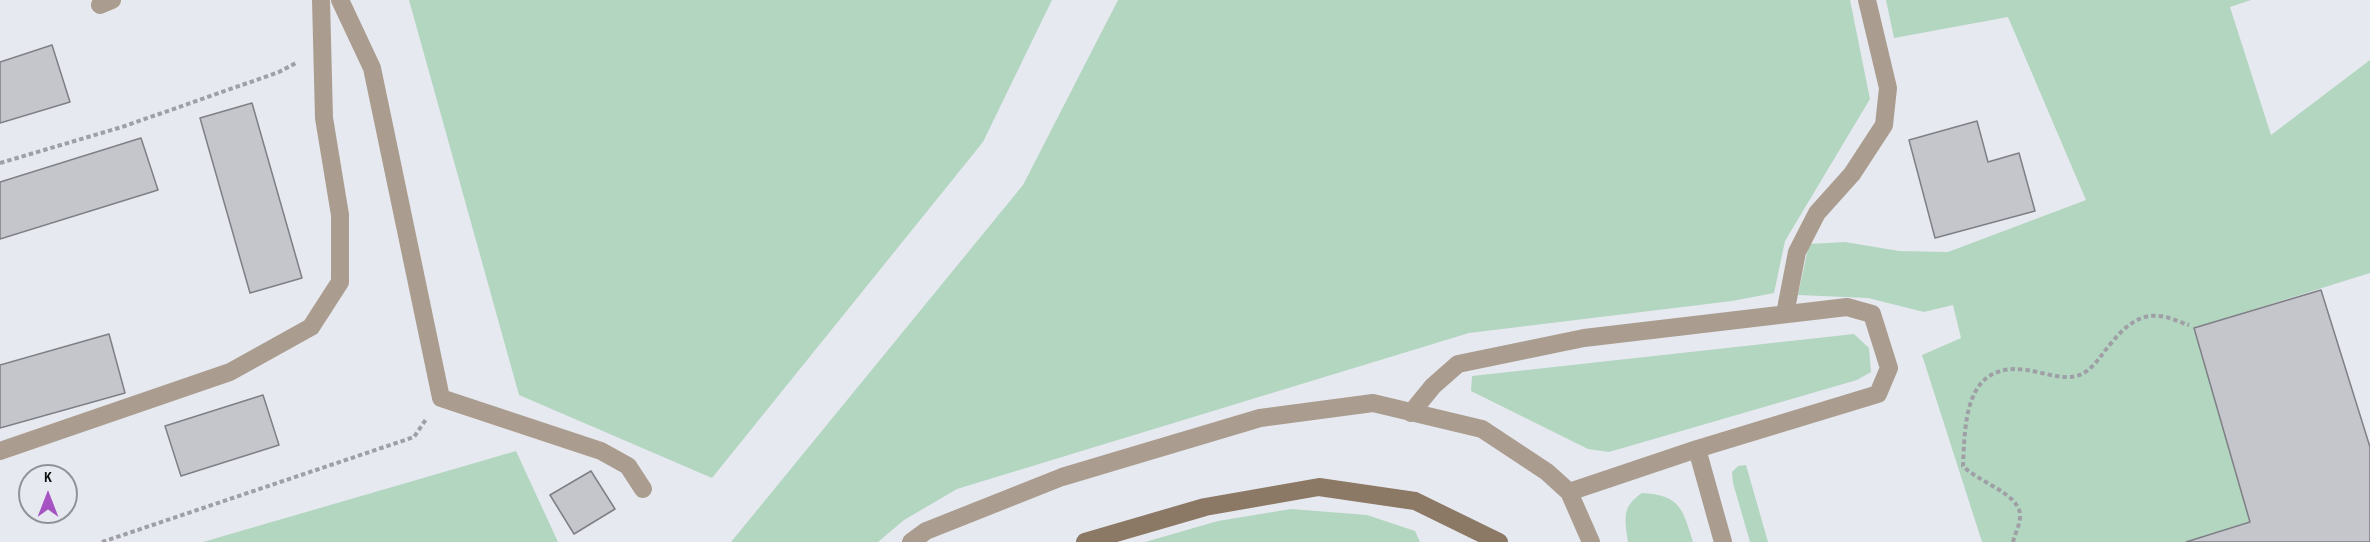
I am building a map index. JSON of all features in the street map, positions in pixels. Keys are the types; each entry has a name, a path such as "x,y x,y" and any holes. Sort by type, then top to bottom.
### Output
{"main road":[{"path":"1085,542 1206,507 1319,487 1414,501 1499,542"}],"lane":[{"path":"0,451 230,372 311,327 340,282 340,215 324,118 321,0"},
{"path":"340,0 372,68 441,398 601,451 628,466 643,489"},
{"path":"1785,314 1797,252 1817,213 1852,174 1884,125 1888,88 1867,0"},
{"path":"1411,413 1433,386 1458,364 1584,338 1847,307 1872,314 1889,368 1878,394 1569,492"},
{"path":"911,542 926,531 1062,477 1260,418 1373,404 1482,429 1547,472 1569,492 1591,542"},
{"path":"1696,450 1723,542"}],"path":[{"path":"0,163 122,127 279,72 322,48"},
{"path":"2013,542 2020,517 2018,505 2009,496 1972,475 1963,466 1964,430 1970,399 1989,374 2005,368 2056,376 2076,376 2093,366 2116,336 2133,323 2148,316 2161,316 2189,325"},
{"path":"102,542 414,437 441,398"}],"green space":[{"path":"409,0 1052,0 983,142 712,478 519,395"},
{"path":"1118,0 1850,0 1870,99 1785,241 1774,293 1732,301 1469,333 957,489 904,520 878,542 731,542 1023,185"},
{"path":"1886,0 2251,0 2230,7 2271,135 2370,60 2370,273 2194,328 2250,522 2186,542 1982,542 1922,355 1961,338 1953,305 1924,312 1868,298 1798,295 1809,244 1845,242 1899,251 1948,252 2086,200 2008,17 1894,38"},
{"path":"1854,334 1869,348 1871,372 1857,380 1609,452 1588,449 1471,391 1472,376"},
{"path":"516,451 558,542 203,542"},
{"path":"1746,465 1768,542 1750,542 1733,483 1732,472 1738,466"},
{"path":"1642,493 1665,497 1678,506 1693,542 1628,542 1626,514 1631,503"},
{"path":"1291,509 1367,515 1415,531 1420,542 1145,542 1218,521"}],"building":[{"path":"52,45 70,102 0,123 0,62"},
{"path":"252,103 302,278 250,293 200,118"},
{"path":"1977,121 1988,162 2019,153 2035,211 1935,238 1909,140"},
{"path":"141,138 158,190 0,239 0,182"},
{"path":"2321,290 2370,447 2370,542 2186,542 2250,522 2194,328"},
{"path":"109,334 125,393 0,428 0,365"},
{"path":"263,395 279,445 181,476 165,426"},
{"path":"591,471 615,509 574,534 550,495"}]}
